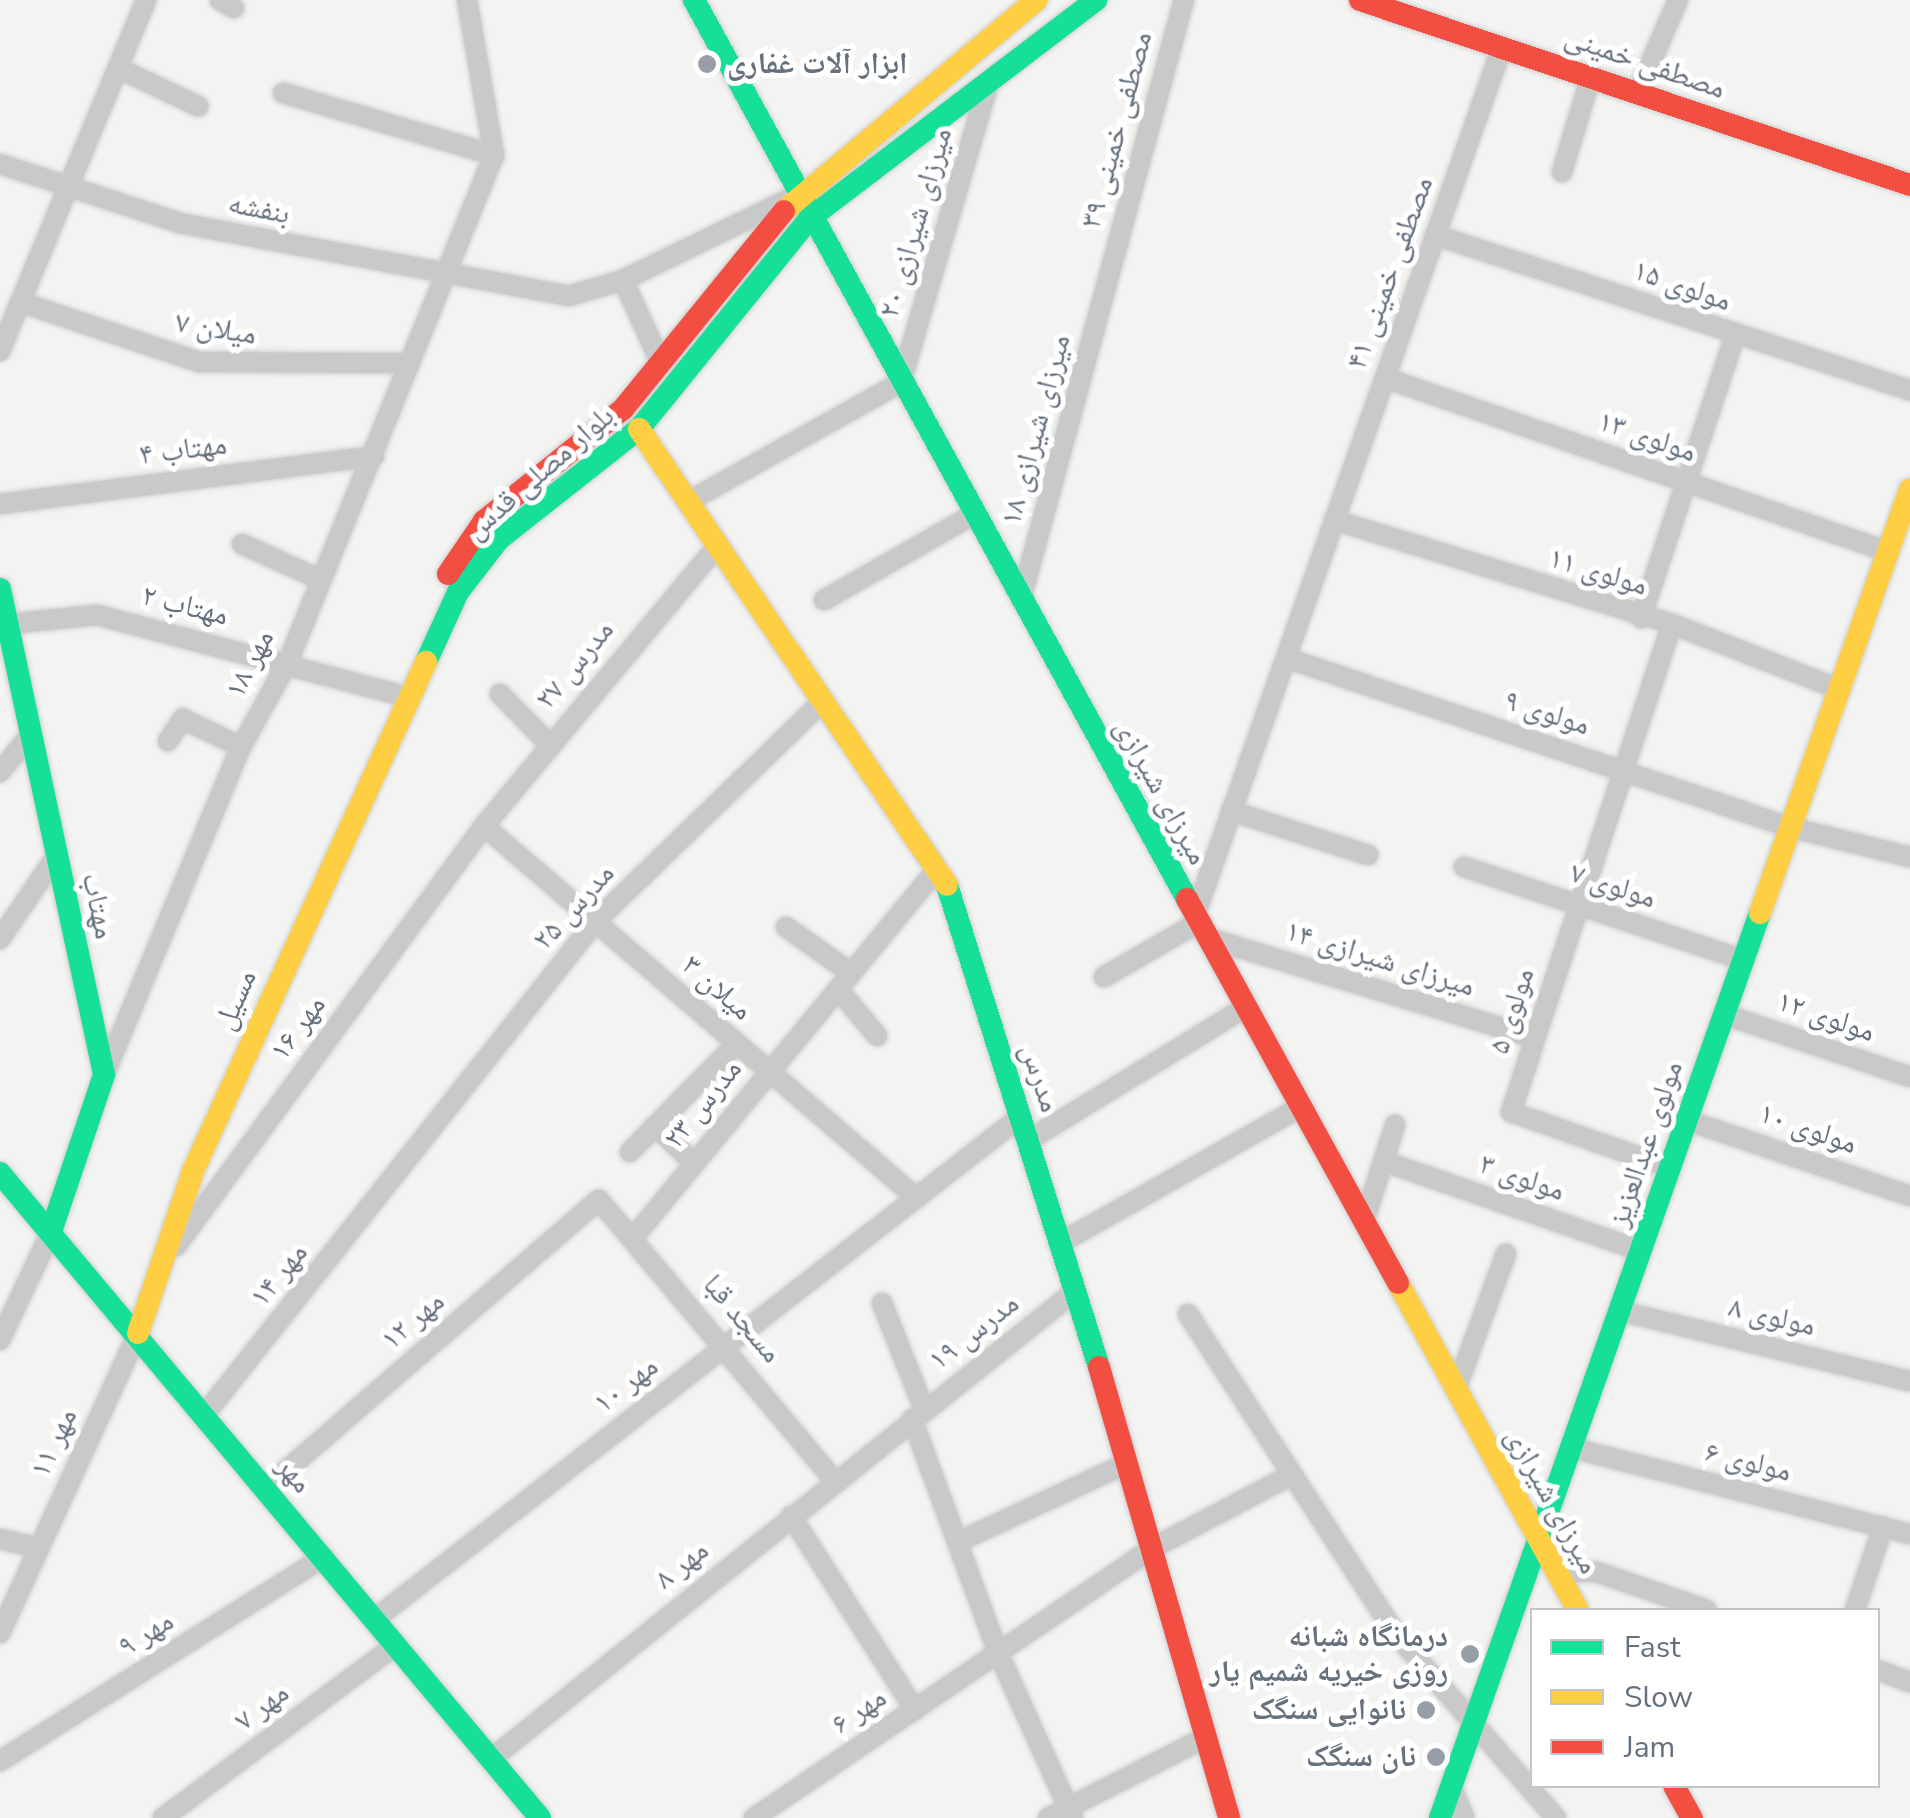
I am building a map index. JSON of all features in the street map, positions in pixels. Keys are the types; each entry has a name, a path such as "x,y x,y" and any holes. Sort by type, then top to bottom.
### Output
{"main road":[{"name":"میرزای شیرازی","path":"694,0 810,218 1456,1389 1544,1541 1577,1608"},
{"name":"بلوار مصلی قدس","path":"404,696 422,623 484,522 623,409 797,194 1036,0"},
{"name":"بلوار مصلی قدس","path":"404,696 458,592 499,540 640,429 810,218 1096,0"},
{"name":"مصطفی خمینی","path":"1360,0 1910,185"},
{"name":"مدرس","path":"640,429 691,500 716,548 820,704 936,871 1062,1242 1074,1292 1155,1547 1204,1738 1229,1818"},
{"name":"مولوی عبدالعزیز","path":"1440,1818 1544,1541 1668,1167 1842,690 1910,490"},
{"name":"مهتاب","path":"0,588 104,1075"},
{"name":"مسیل","path":"138,1334 193,1170 404,696"},
{"path":"51,1232 104,1075"},
{"name":"مهر","path":"0,1173 540,1818"},
{"path":"1675,1788 1692,1818"}],"street":[{"path":"0,351 146,0"},
{"path":"283,93 494,155 467,0"},
{"name":"مصطفی خمینی ۳۹","path":"1108,276 1184,0"},
{"path":"1638,92 1678,0"},
{"name":"مصطفی خمینی ۴۱","path":"1200,925 1231,812 1502,46"},
{"path":"118,68 198,106"},
{"path":"1562,172 1591,76"},
{"name":"میرزای شیرازی ۲۰","path":"901,382 988,82"},
{"name":"مهر ۱۸","path":"104,1075 241,747 288,662 494,155"},
{"name":"بنفشه","path":"0,164 179,223 443,276 569,296 623,280 797,194"},
{"name":"مولوی ۱۵","path":"1435,235 1910,390"},
{"name":"میرزای شیرازی ۱۸","path":"1021,599 1108,276"},
{"path":"623,280 661,363"},
{"name":"میلان ۷","path":"20,302 200,362 410,362"},
{"path":"1640,618 1736,336"},
{"name":"مولوی ۱۳","path":"1385,378 1889,552"},
{"path":"691,500 901,382"},
{"name":"مهتاب ۴","path":"0,504 374,456"},
{"path":"824,600 974,514"},
{"name":"مولوی ۱۱","path":"1334,520 1640,618 1672,624 1842,690"},
{"path":"242,544 321,580"},
{"name":"مدرس ۲۷","path":"484,826 716,548"},
{"name":"مهتاب ۲","path":"8,624 97,615 288,662 404,696"},
{"name":"مولوی ۵","path":"1668,1167 1511,1112 1619,768 1672,624"},
{"name":"مولوی ۹","path":"1286,658 1790,828 1910,857"},
{"path":"500,694 549,744"},
{"name":"مدرس ۲۵","path":"400,1174 595,922 820,704"},
{"path":"168,741 183,719 241,747"},
{"path":"0,772 31,734"},
{"path":"1231,812 1368,854"},
{"name":"مهر ۱۶","path":"160,1267 484,826"},
{"name":"میلان ۳","path":"484,826 912,1194"},
{"path":"0,940 57,855"},
{"name":"مولوی ۷","path":"1464,866 1743,960"},
{"name":"مدرس ۲۳","path":"633,1238 936,871"},
{"path":"1104,977 1200,925"},
{"name":"میرزای شیرازی ۱۴","path":"1200,925 1534,1038"},
{"path":"786,926 845,981 877,1036"},
{"path":"1029,1140 1246,1007"},
{"name":"مولوی ۱۲","path":"1724,1014 1910,1077"},
{"path":"630,1152 736,1044"},
{"path":"1062,1242 1301,1107"},
{"name":"مهر ۱۰","path":"374,1619 727,1344 912,1194 1020,1117"},
{"name":"مولوی ۱۰","path":"1686,1120 1910,1196"},
{"path":"1364,1221 1395,1124"},
{"path":"655,1126 694,1163"},
{"name":"مولوی ۳","path":"1383,1161 1641,1251"},
{"name":"مهر ۱۴","path":"205,1414 400,1174"},
{"name":"مسجد قبا","path":"599,1200 727,1344 835,1481"},
{"name":"مهر ۱۲","path":"266,1488 599,1200"},
{"path":"0,1340 51,1232"},
{"path":"1456,1389 1506,1254"},
{"name":"مدرس ۱۹","path":"918,1414 1074,1292"},
{"path":"882,1304 998,1656 1071,1812"},
{"name":"مولوی ۸","path":"1620,1312 1910,1381"},
{"path":"1188,1314 1287,1477 1472,1727 1556,1818"},
{"name":"مهر ۱۱","path":"0,1633 138,1334"},
{"name":"مهر ۸","path":"490,1758 918,1414"},
{"name":"مولوی ۶","path":"1572,1448 1910,1534"},
{"path":"960,1541 1127,1462"},
{"name":"مهر ۶","path":"754,1818 1155,1547 1287,1477"},
{"path":"791,1516 915,1710"},
{"path":"1855,1608 1882,1527"},
{"path":"0,1539 39,1548"},
{"name":"مهر ۹","path":"0,1761 324,1557"},
{"path":"1557,1571 1597,1572 1701,1608"},
{"name":"مهر ۷","path":"163,1818 396,1645"},
{"path":"1880,1671 1910,1682"},
{"path":"1048,1818 1071,1812 1204,1738"},
{"path":"1451,1785 1464,1818"}],"traffic: fast":[{"path":"694,0 1187,899"},
{"path":"426,662 458,592 499,539 639,429 810,218 1096,0"},
{"path":"0,589 104,1075 51,1232"},
{"path":"947,885 1099,1367"},
{"path":"1440,1818 1760,913"},
{"path":"0,1173 540,1818"}],"traffic: slow":[{"path":"784,211 1036,0"},
{"path":"639,429 947,885"},
{"path":"1760,913 1910,490"},
{"path":"138,1333 193,1171 426,662"},
{"path":"1398,1283 1577,1608"}],"traffic: jam":[{"path":"1360,0 1910,185"},
{"path":"448,574 484,521 623,409 784,211"},
{"path":"1187,899 1398,1283"},
{"path":"1099,1367 1229,1818"},
{"path":"1675,1788 1692,1818"}],"place":[{"name":"ابزار آلات غفاری","path":"707,64"},
{"name":"درمانگاه شبانه روزی خیریه شمیم یار","path":"1470,1654"},
{"name":"نانوایی سنگک","path":"1426,1710"},
{"name":"نان سنگک","path":"1436,1757"}]}
